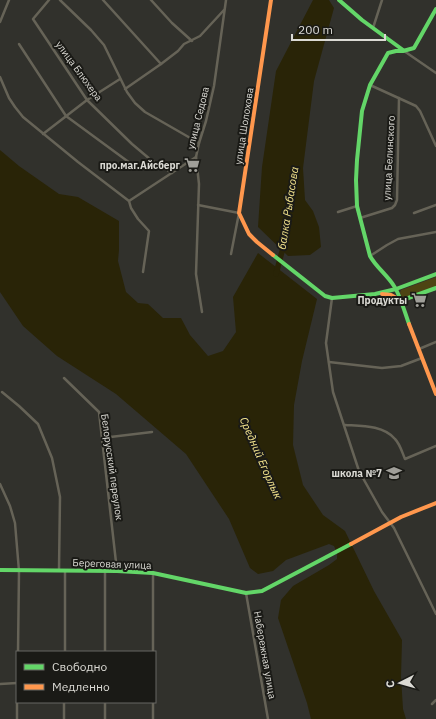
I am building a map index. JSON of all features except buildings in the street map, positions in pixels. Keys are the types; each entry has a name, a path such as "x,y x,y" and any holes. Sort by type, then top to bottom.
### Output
{"main road":[{"name":"улица Шолохова","path":"239,213 271,0"},
{"path":"340,0 362,20 403,51"},
{"path":"436,9 414,48 388,53 370,85 362,111 356,180 357,206 370,256 396,289 436,394"},
{"path":"239,213 249,234 257,242 325,296 332,298 388,294 395,296 400,301"},
{"path":"375,294 396,289 436,274"},
{"path":"400,301 436,288"},
{"path":"246,593 262,591 390,522 436,502"},
{"name":"Береговая улица","path":"0,570 117,571 153,573 246,593"}],"street":[{"path":"0,22 9,0"},
{"name":"улица Блюхера","path":"49,0 33,19 87,100 132,144 151,160 172,172"},
{"path":"60,0 92,30 104,45 125,89 135,103 145,112 199,143"},
{"path":"102,0 161,64"},
{"path":"151,0 172,23 192,41"},
{"name":"улица Седова","path":"202,312 196,274 199,184 196,157 214,86 226,0"},
{"path":"373,28 382,0"},
{"path":"125,89 161,64 178,51 184,44 200,36 224,10"},
{"path":"20,44 66,116 136,167 141,167 151,160"},
{"path":"403,51 436,73"},
{"path":"0,77 9,98 23,117 129,201 131,208 138,219 149,231 144,272"},
{"path":"43,134 87,100 120,79"},
{"path":"370,85 416,106 420,111 436,146"},
{"name":"улица Белинского","path":"360,218 392,208 397,200 399,98"},
{"path":"129,201 196,157"},
{"path":"198,205 239,213"},
{"path":"414,213 436,205"},
{"path":"338,212 357,206"},
{"name":"улица Шолохова","path":"231,254 239,213"},
{"path":"370,256 398,239 436,232"},
{"path":"332,298 326,342 333,392 359,471 382,512 394,528 436,614"},
{"path":"419,349 436,342"},
{"path":"329,362 382,368 401,366 422,358"},
{"name":"Белорусский переулок","path":"64,378 99,412 117,571"},
{"path":"2,392 38,424 52,458 60,497 59,570"},
{"path":"344,425 379,428 391,434 397,440 405,458 436,446"},
{"path":"102,438 152,432"},
{"path":"0,484 10,506 15,523 19,571 18,651"},
{"path":"65,571 65,651"},
{"path":"105,571 105,651"},
{"path":"153,573 153,651"},
{"name":"Набережная улица","path":"246,593 268,719"},
{"path":"0,684 16,683"},
{"path":"432,704 436,700"},
{"path":"17,703 17,719"},
{"path":"64,703 64,719"},
{"path":"105,703 105,719"},
{"path":"153,703 153,719"}],"shaded area":[{"path":"436,277 436,286 404,298 402,297 400,293 401,290"}],"water":[{"path":"313,0 329,0 334,8 314,81 303,168 305,200 313,211 319,227 321,247 310,255 288,256 258,227 262,167 276,71"},
{"name":"Средний Егорлык","path":"0,150 19,166 59,194 78,197 119,221 118,261 126,292 138,303 148,304 163,318 181,318 190,335 208,356 223,351 236,332 233,297 258,253 317,299 302,361 294,405 293,445 303,485 323,515 345,531 374,591 402,640 401,677 403,709 406,719 311,719 278,618 281,600 293,586 337,559 337,553 334,546 329,544 286,560 273,571 258,574 250,568 229,519 186,454 116,394 57,356 23,326 0,292"}],"waterway":[{"name":"балка Рыбасова","path":"276,274 284,244"}],"traffic: fast":[{"path":"339,0 362,20 403,50"},
{"path":"409,324 396,290 370,256 357,206 357,160 362,111 370,85 388,53 414,48 436,9"},
{"path":"273,255 325,296 332,298 375,294 396,289 436,274"},
{"path":"400,301 436,288"},
{"path":"0,570 117,571 153,573 246,593 262,591 351,544"}],"traffic: slow":[{"path":"271,0 239,213 249,234 273,255"},
{"path":"382,294 391,295 398,299"},
{"path":"409,324 436,394"},
{"path":"351,544 401,517 436,503"}],"place":[{"name":"про.маг.Айсберг","path":"192,165"},
{"name":"Продукты","path":"419,300"},
{"name":"школа №7","path":"394,473"}]}
